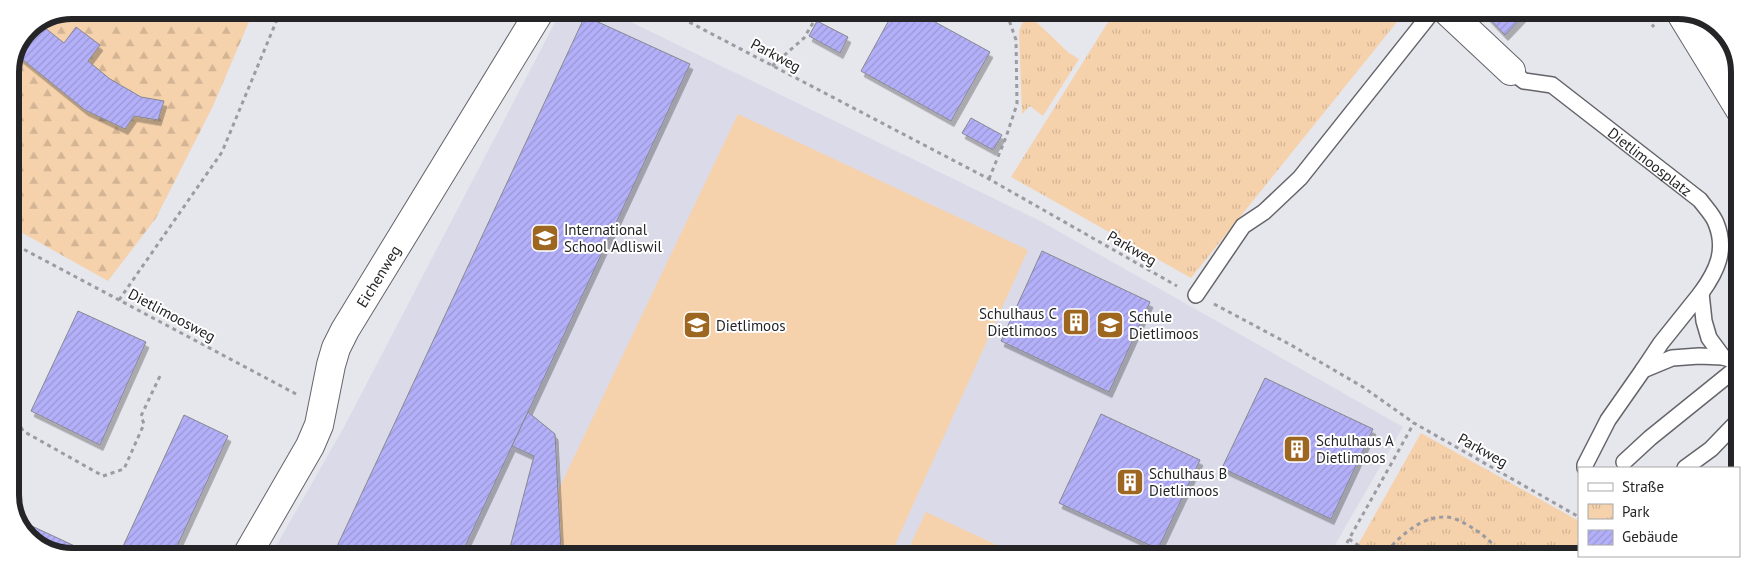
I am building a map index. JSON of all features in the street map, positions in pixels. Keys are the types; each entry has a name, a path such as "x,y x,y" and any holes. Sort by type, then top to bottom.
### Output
{"street":[{"name":"Eichenweg","path":"251,548 310,446 319,425 336,348 345,330 535,19"},
{"path":"1455,19 1511,71"},
{"path":"1684,19 1731,95"},
{"path":"1698,23 1724,46"}],"lane":[{"path":"1196,295 1243,226 1264,212 1300,178 1426,19"},
{"name":"Dietlimoosplatz","path":"1511,71 1524,81 1552,85 1700,200 1716,222 1722,249 1715,274 1661,343 1608,420 1585,467"},
{"path":"1701,293 1704,321 1710,338 1723,357"},
{"path":"1643,370 1672,358 1700,356 1723,357 1731,360"},
{"path":"1624,462 1650,438 1731,373"},
{"path":"1686,467 1711,450 1731,429"}],"path":[{"path":"119,300 222,152 277,19"},
{"name":"Parkweg","path":"683,19 989,179 1166,280 1290,345 1363,387 1414,423 1578,516"},
{"path":"772,66 804,38 815,19"},
{"path":"989,179 1006,138 1017,104 1016,40 1010,19"},
{"name":"Dietlimoosweg","path":"19,247 323,409"},
{"path":"19,422 24,431 103,476 124,469 144,424 141,416 160,376"},
{"path":"1343,548 1414,423"},
{"path":"1390,548 1408,531 1430,519 1443,516 1462,521 1480,532 1496,548"},
{"path":"1348,539 1362,548"}],"shaded area":[{"name":"Dietlimoos","path":"557,19 624,19 1042,222 1403,427 1333,548 275,548 344,427"}],"green space":[{"path":"250,19 213,106 156,218 108,281 19,231 19,72 23,51 34,34 51,23 61,20"},
{"path":"1024,19 1033,19 1069,53 1079,59 1043,116 1030,106 1022,114 1019,31"},
{"path":"1110,19 1399,19 1191,278 1011,177"},
{"path":"738,114 1028,250 894,548 539,548 532,545"},
{"path":"1421,433 1578,520 1578,548 1356,548"},
{"path":"926,512 1003,548 909,548"}],"building":[{"name":"International School Adliswil","path":"584,19 592,19 690,64 464,548 336,548"},
{"path":"890,19 930,19 990,52 951,121 861,71"},
{"path":"1490,19 1520,19 1505,35"},
{"path":"817,21 848,37 840,53 809,36"},
{"path":"44,27 64,43 76,27 100,45 88,61 110,79 141,97 164,101 158,120 134,116 125,129 85,110 21,58 28,42 34,34"},
{"path":"971,118 1002,135 993,150 962,133"},
{"name":"Schulhaus C Dietlimoos","path":"1042,251 1150,302 1109,392 1001,341"},
{"path":"78,311 146,342 100,445 31,411"},
{"name":"Schulhaus A Dietlimoos","path":"1265,378 1373,429 1331,519 1222,468"},
{"path":"528,412 555,434 561,548 510,548 534,456 512,446"},
{"name":"Schulhaus B Dietlimoos","path":"1101,414 1200,460 1158,548 1059,503"},
{"path":"184,415 228,436 176,548 122,548"},
{"path":"27,524 79,548 65,548 51,544 37,535"}],"place":[{"name":"International School Adliswil","path":"545,238"},
{"name":"Schulhaus C Dietlimoos","path":"1076,322"},
{"name":"Dietlimoos","path":"697,325"},
{"name":"Schule Dietlimoos","path":"1110,325"},
{"name":"Schulhaus A Dietlimoos","path":"1297,449"},
{"name":"Schulhaus B Dietlimoos","path":"1130,482"}]}
